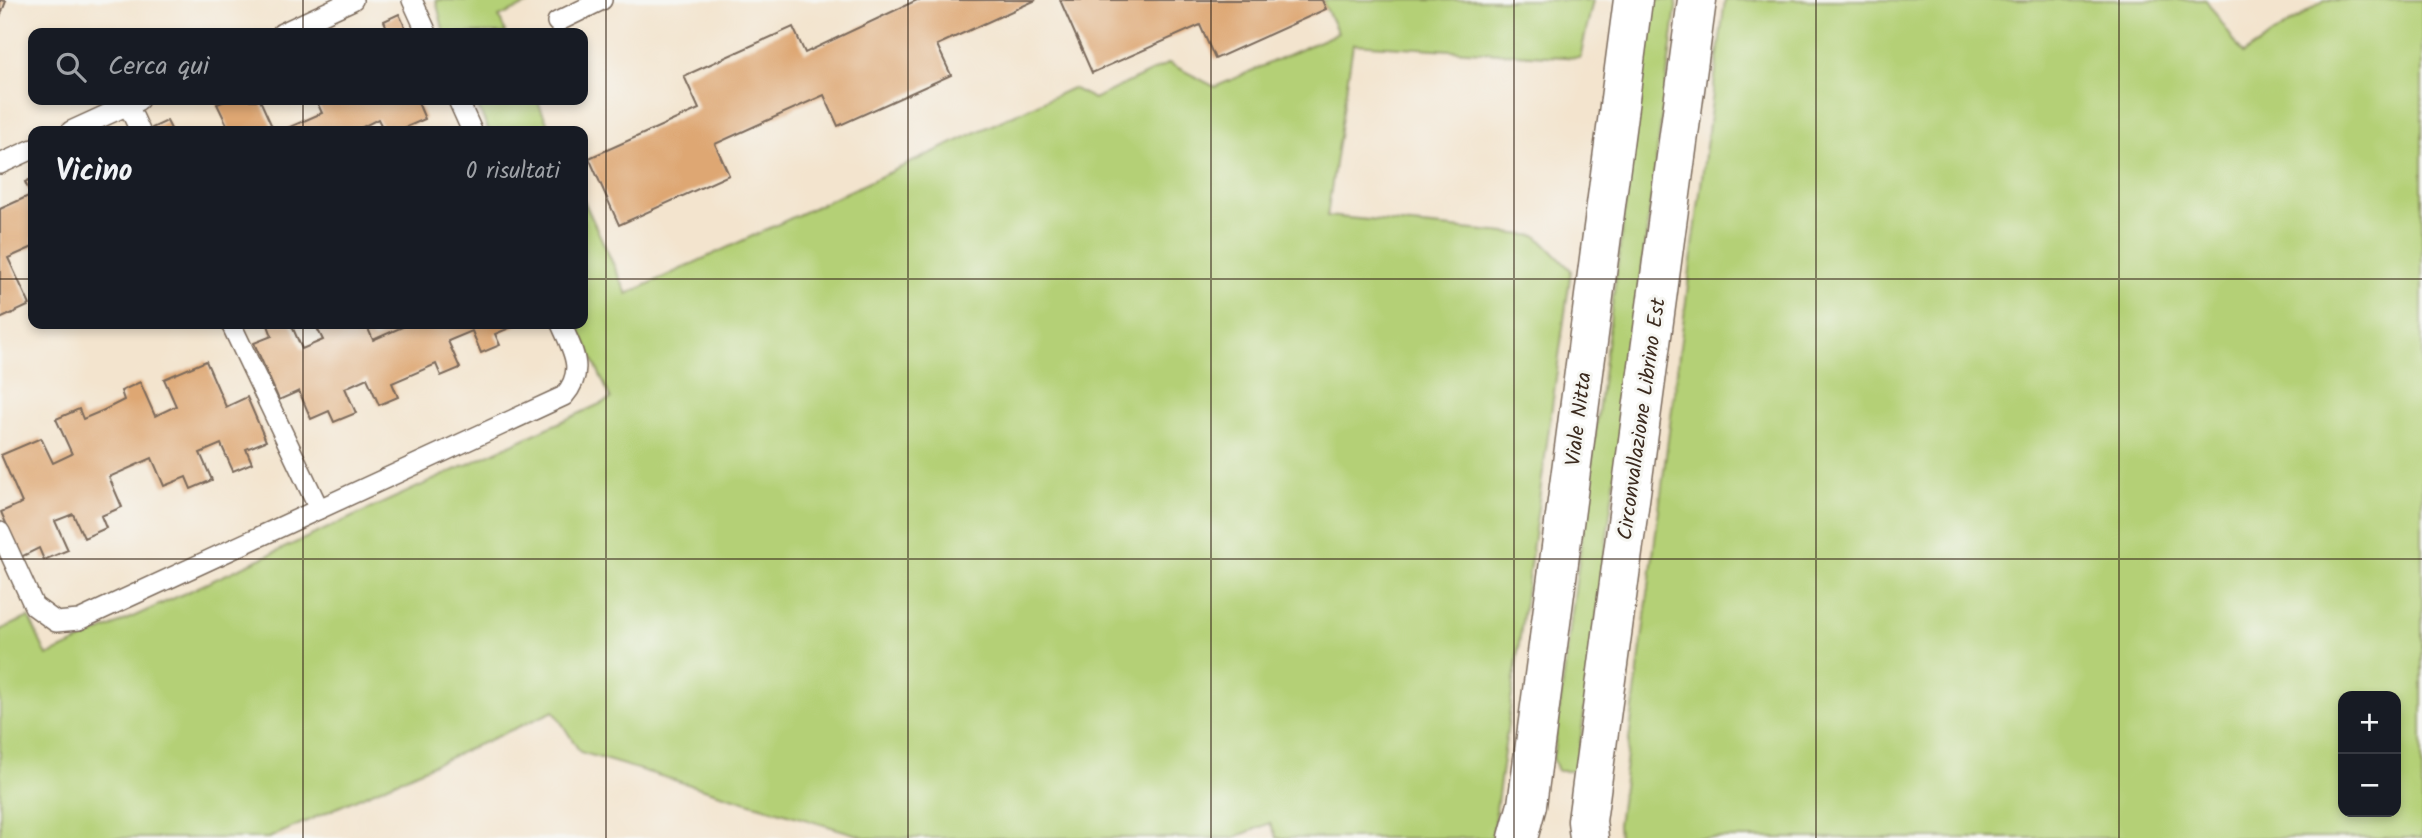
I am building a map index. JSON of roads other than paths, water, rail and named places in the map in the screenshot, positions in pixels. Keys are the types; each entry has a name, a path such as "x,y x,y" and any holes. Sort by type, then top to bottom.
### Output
{"main road":[{"name":"Viale Nitta","path":"1518,838 1527,805 1633,0"},
{"name":"Circonvallazione Librino Est","path":"1589,838 1587,821 1697,0"}],"lane":[{"path":"293,28 353,0"},
{"path":"412,0 426,28"},
{"path":"556,22 602,0"},
{"path":"82,126 127,105"},
{"path":"134,105 139,126"},
{"path":"460,105 470,126"},
{"path":"0,164 28,151"},
{"path":"233,329 318,509"},
{"path":"0,532 34,606 56,622 79,620 564,396 575,384 577,368 563,329"}]}
